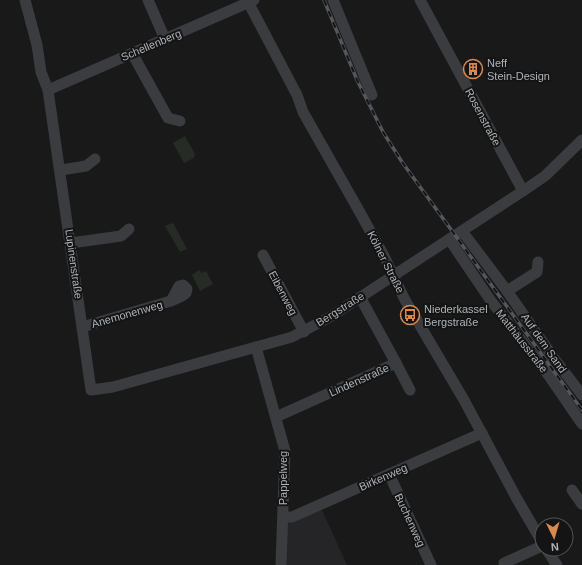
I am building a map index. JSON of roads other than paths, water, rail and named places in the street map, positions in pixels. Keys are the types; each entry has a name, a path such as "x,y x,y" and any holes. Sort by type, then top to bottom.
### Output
{"street":[{"name":"Lupinenstraße","path":"25,0 37,45 41,72 48,90 61,170 87,358"},
{"path":"148,0 165,39"},
{"path":"333,0 372,95"},
{"name":"Rosenstraße","path":"420,0 523,191"},
{"name":"Schellenberg","path":"48,90 250,1"},
{"name":"Kölner Straße","path":"250,1 297,96 303,112 356,206 405,300 482,433 534,528"},
{"path":"132,53 168,118 180,121"},
{"name":"Bergstraße","path":"87,358 91,390 113,387 292,337 304,332 330,317 545,176 582,140"},
{"path":"61,170 86,166 95,159"},
{"path":"71,243 121,236 129,229"},
{"name":"Auf dem Sand","path":"462,231 508,291 553,357 582,395"},
{"name":"Matthäusstraße","path":"449,239 491,301 549,376 582,424"},
{"name":"Eibenweg","path":"263,255 304,332"},
{"path":"508,291 537,272 538,262"},
{"name":"Lindenstraße","path":"276,417 396,364 360,297"},
{"name":"Anemonenweg","path":"82,327 172,301"},
{"name":"Pappelweg","path":"256,347 285,451 281,565"},
{"path":"396,364 410,390"},
{"name":"Birkenweg","path":"283,517 292,517 482,433"},
{"name":"Buchenweg","path":"389,474 430,565"},
{"path":"572,490 582,504"},
{"path":"504,563 534,550"}],"railway":[{"path":"324,0 357,80 383,132 402,162 582,410"}],"place":[{"name":"Neff Stein-Design","path":"473,69"},
{"name":"Niederkassel Bergstraße","path":"410,315"}]}
